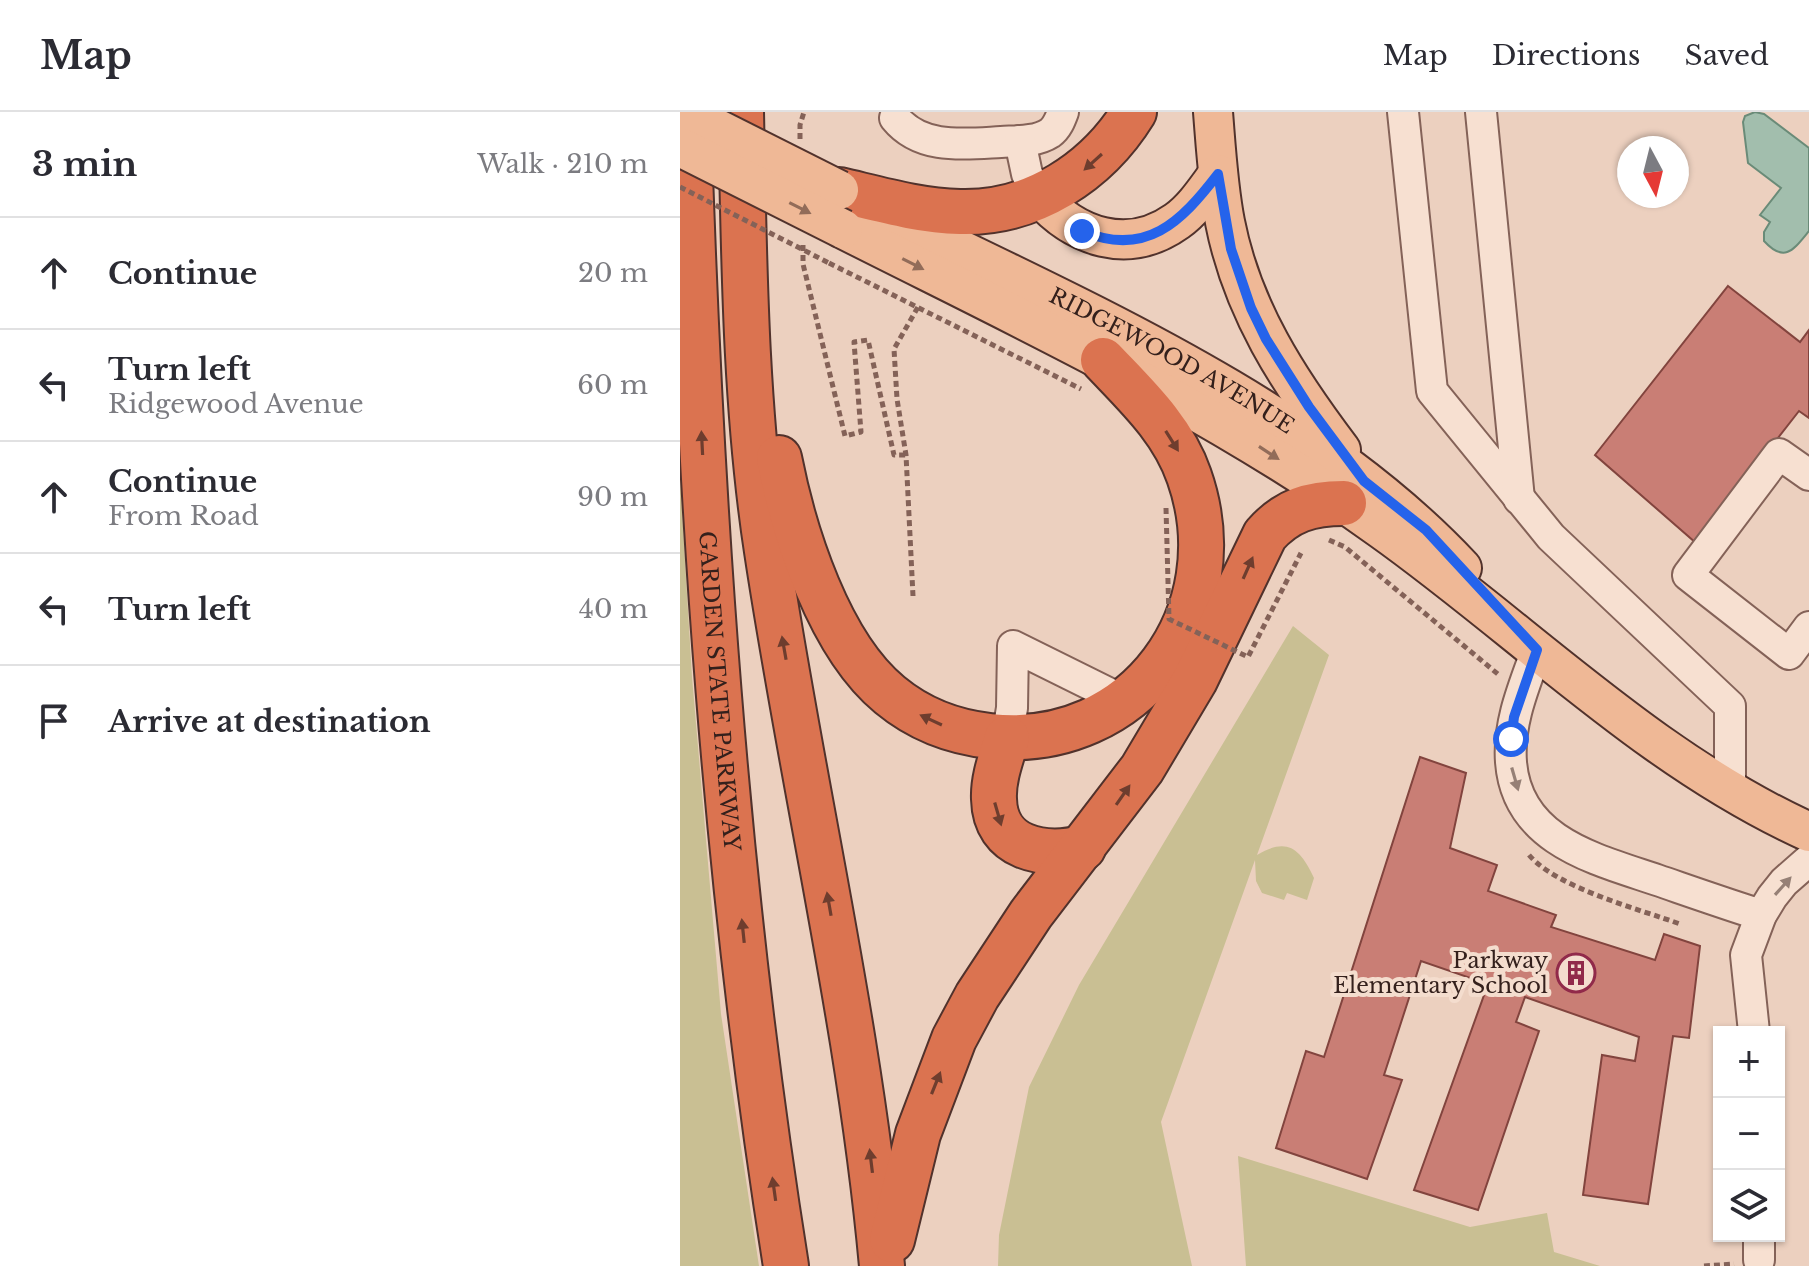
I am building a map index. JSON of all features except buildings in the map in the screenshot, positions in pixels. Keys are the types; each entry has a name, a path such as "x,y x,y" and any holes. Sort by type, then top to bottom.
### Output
{"highway":[{"name":"GARDEN STATE PARKWAY","path":"686,112 698,378 716,665 760,1091 786,1266"},
{"path":"741,112 755,447 767,552 863,1101 882,1266"},
{"path":"837,227 911,206 978,212 1039,196 1072,180 1090,165 1107,149 1134,112"},
{"path":"746,286 786,491 810,564 837,629 870,676 889,694 910,710 954,729 1007,738 1056,734 1080,726 1124,701 1160,665 1187,622 1200,578 1201,527 1189,475 1177,448 1150,410 1096,377"},
{"path":"889,1266 896,1219 918,1134 954,1039 977,996 1005,952 1142,769 1177,712 1220,631 1265,535 1291,511 1311,505 1342,506"},
{"path":"1007,738 993,797 1001,826 1027,848 1057,852 1083,848"}],"main road":[{"path":"686,112 837,227"},
{"path":"1213,112 1218,174 1231,249 1256,318 1309,407 1342,506"},
{"path":"680,147 837,227"},
{"path":"1039,196 1059,216 1082,231 1096,237 1130,240 1155,233 1178,220 1192,208 1218,174"},
{"name":"RIDGEWOOD AVENUE","path":"837,227 1096,377 1214,420 1384,531 1627,722 1730,792 1809,832"},
{"name":"RIDGEWOOD AVENUE","path":"837,227 1194,369 1281,421 1342,506"}],"lane":[{"path":"895,118 902,128 941,143 1020,141 1038,139 1051,132 1058,125 1063,112"},
{"path":"1403,112 1432,391 1551,537 1730,706 1730,792"},
{"path":"1481,112 1519,499"},
{"path":"1020,141 1027,174 1039,196"},
{"path":"1809,475 1779,454 1688,575 1789,654 1809,627"},
{"path":"1007,738 1012,708 1013,646 1124,701"},
{"path":"1537,650 1521,694 1511,739 1511,764 1515,785 1524,804 1547,833 1563,845 1587,856 1761,915"},
{"path":"1753,1026 1746,955 1761,915 1784,882 1809,860"}],"path":[{"path":"800,140 804,112"},
{"path":"680,187 837,227 918,307 1096,377"},
{"path":"803,233 803,264 845,436 861,432 854,342 868,340 894,455 906,455"},
{"path":"913,596 906,455 897,399 894,349 918,307"},
{"path":"1166,493 1169,619 1248,657 1301,553 1309,544"},
{"path":"1342,506 1345,547 1521,694"}],"shaded area":[{"path":"1755,112 1764,114 1809,148 1809,231 1794,248 1784,253 1771,248 1764,241 1764,232 1770,222 1760,215 1781,188 1748,163 1743,122 1745,116"},
{"path":"680,477 692,677 721,1014 759,1266 680,1266"},
{"path":"1293,626 1329,655 1257,855 1277,847 1292,848 1314,878 1307,900 1287,893 1284,900 1262,893 1256,881 1255,860 1161,1122 1192,1266 998,1266 999,1235 1029,1087 1079,985"},
{"path":"1238,1156 1470,1227 1547,1213 1554,1252 1600,1266 1246,1266"}],"place":[{"name":"Parkway Elementary School","path":"1576,973"}],"route":[{"path":"1082,231 1112,240 1130,240 1163,229 1192,208 1218,174 1231,249 1251,308 1266,339 1309,407 1364,481 1426,530 1537,650 1514,717 1511,739"}]}
